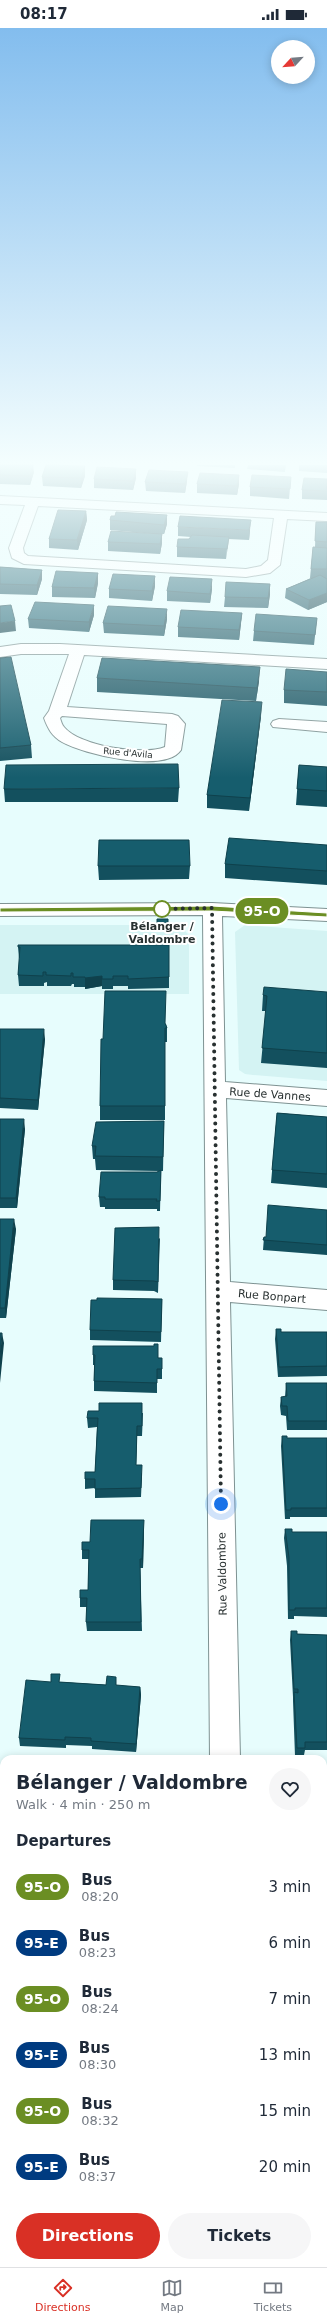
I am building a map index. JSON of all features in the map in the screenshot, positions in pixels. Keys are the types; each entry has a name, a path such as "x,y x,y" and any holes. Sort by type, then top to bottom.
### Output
{"street":[{"path":"178,569 246,573 262,569"},
{"path":"0,652 42,648 327,664"},
{"name":"Rue d'Avila","path":"57,711 172,720 178,724 173,750 166,754 155,755 92,749 64,736 55,728 52,718 57,711 78,650"},
{"path":"279,724 327,727"},
{"path":"0,910 212,908 327,915"},
{"name":"Rue Valdombre","path":"212,908 225,1755"},
{"name":"Rue de Vannes","path":"214,1089 327,1098"},
{"name":"Rue Bonpart","path":"217,1291 327,1300"}],"shaded area":[{"path":"0,925 179,925 189,935 189,994 0,994"},
{"path":"245,925 327,931 327,1081 245,1074 239,1070 235,932"}],"building":[{"path":"0,569 42,570 37,585 0,584"},
{"path":"56,571 98,573 94,588 52,587"},
{"path":"113,574 155,576 152,591 109,589"},
{"path":"320,575 327,579 327,593 309,600 286,589"},
{"path":"170,577 212,579 210,594 167,591"},
{"path":"226,582 270,584 268,598 225,597"},
{"path":"35,602 94,605 89,622 28,619"},
{"path":"11,605 15,621 0,623 0,606"},
{"path":"108,606 167,609 164,626 103,623"},
{"path":"181,610 242,613 239,630 178,627"},
{"path":"256,614 317,618 315,635 254,631"},
{"path":"11,657 31,745 0,748 0,658"},
{"path":"102,658 260,667 257,688 97,678"},
{"path":"286,669 327,672 327,692 284,690"},
{"path":"222,700 262,702 250,798 207,795"},
{"path":"178,764 179,788 4,789 6,765"},
{"path":"299,765 327,767 327,791 297,789"},
{"path":"229,838 327,845 327,871 225,864"},
{"path":"99,840 189,840 190,866 98,866"},
{"path":"157,919 168,919 168,923 157,923"},
{"path":"18,945 169,945 169,977 128,979 128,976 113,976 113,979 102,979 102,976 85,978 73,977 73,973 71,973 71,976 46,975 46,972 43,972 43,976 18,975 20,947 18,947"},
{"path":"264,987 327,992 327,1053 262,1048 267,996 263,995"},
{"path":"105,991 166,991 165,1023 167,1028 165,1028 165,1106 100,1106 101,1039 103,1039"},
{"path":"0,1029 44,1029 38,1100 0,1098"},
{"path":"277,1113 327,1117 327,1174 272,1170"},
{"path":"0,1119 24,1119 16,1198 0,1198"},
{"path":"164,1121 163,1157 95,1156 96,1146 92,1146 96,1122"},
{"path":"161,1170 160,1201 156,1201 157,1199 105,1199 105,1197 99,1197 101,1172 157,1172"},
{"path":"268,1205 327,1210 327,1245 263,1240 264,1237 266,1237"},
{"path":"0,1219 14,1219 5,1308 0,1308"},
{"path":"159,1227 158,1282 113,1280 115,1228"},
{"path":"97,1298 162,1299 161,1332 90,1330 91,1300 97,1300"},
{"path":"276,1329 281,1329 281,1332 327,1332 327,1366 279,1367"},
{"path":"0,1333 2,1333 0,1358"},
{"path":"154,1344 158,1344 158,1358 162,1358 162,1369 157,1369 157,1383 94,1381 95,1355 93,1355 93,1346 154,1346"},
{"path":"286,1383 327,1383 327,1421 288,1421 287,1406 282,1406 281,1397 287,1396"},
{"path":"99,1403 142,1403 142,1426 137,1426 136,1465 142,1465 141,1488 95,1489 95,1479 85,1479 85,1472 95,1472 98,1418 87,1418 88,1411 99,1411"},
{"path":"282,1436 287,1436 287,1438 327,1438 327,1508 291,1508 291,1510 286,1510"},
{"path":"91,1520 144,1520 142,1559 140,1559 141,1622 86,1622 87,1598 80,1598 80,1590 88,1590 89,1550 82,1550 82,1542 90,1542"},
{"path":"285,1529 292,1529 292,1532 327,1532 327,1608 295,1608 295,1610 289,1610 289,1557"},
{"path":"291,1631 297,1631 297,1634 327,1635 327,1742 305,1742 305,1748 297,1748 294,1692 298,1693 298,1689 294,1689"},
{"path":"51,1674 60,1674 59,1682 106,1685 107,1676 116,1677 116,1685 140,1687 136,1744 91,1741 91,1738 65,1737 65,1740 19,1738 26,1680 51,1682"}],"bus line":[{"name":"95-O","path":"0,910 212,908 327,915"}],"place":[{"name":"Bélanger / Valdombre","path":"162,909"}],"route":[{"path":"162,909 158,909 212,908 211,936 221,1504"}]}
